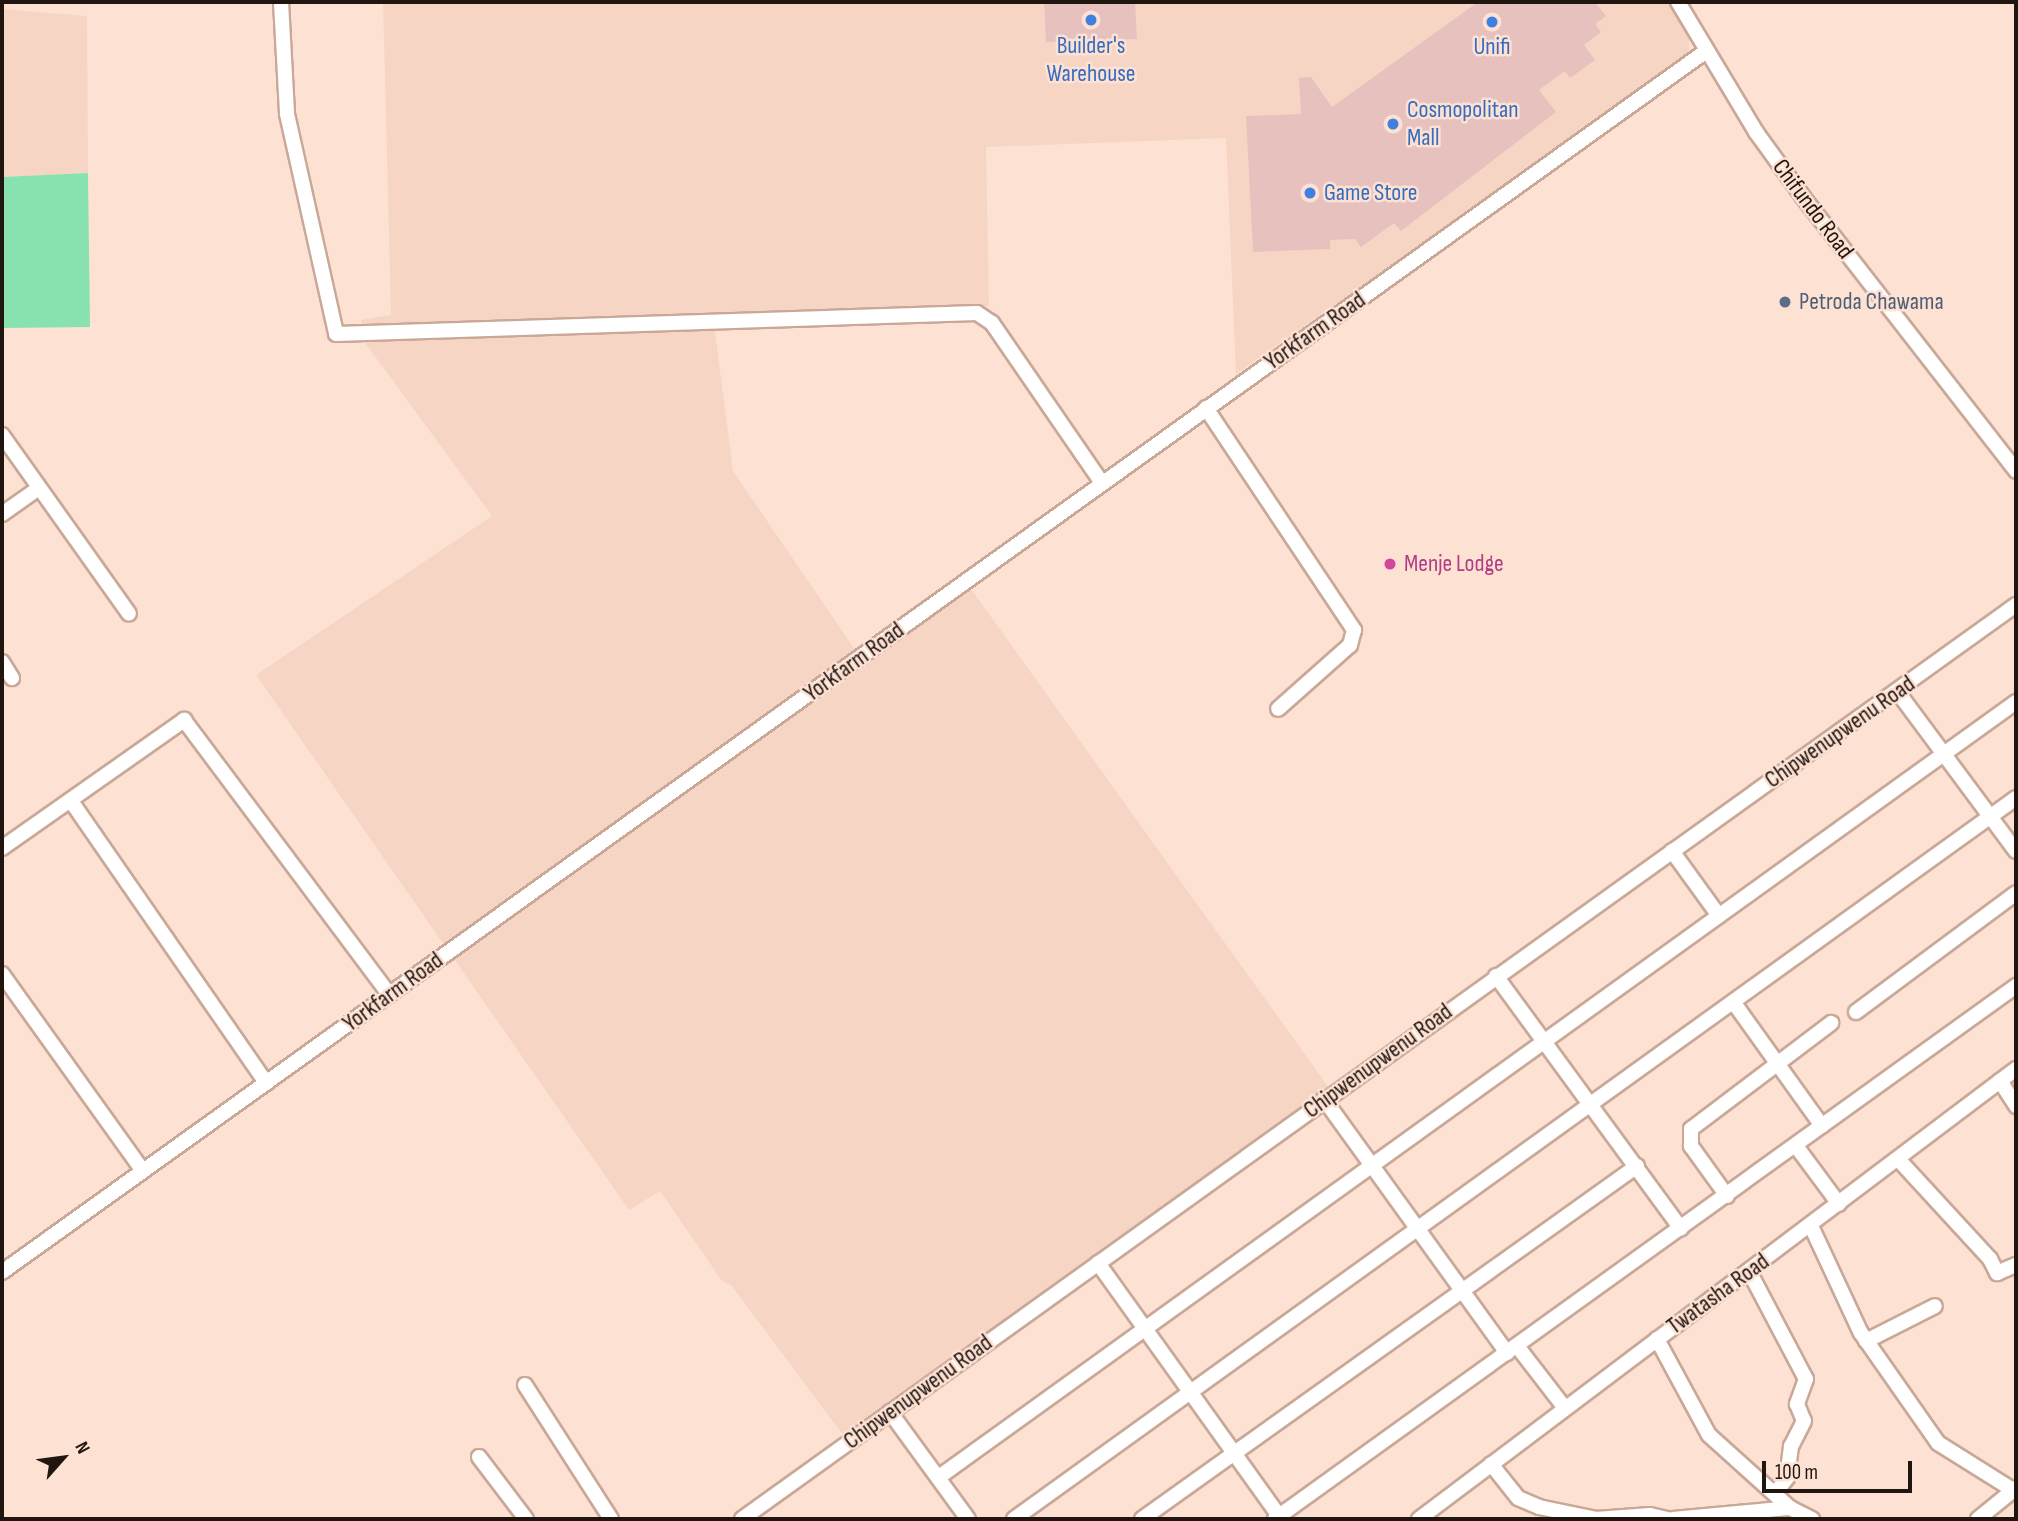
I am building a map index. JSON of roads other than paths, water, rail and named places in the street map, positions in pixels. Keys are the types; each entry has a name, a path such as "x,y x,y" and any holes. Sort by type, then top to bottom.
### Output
{"street":[{"path":"281,2 287,114 336,334 977,313 992,323 1102,483"},
{"name":"Chifundo Road","path":"1678,2 1706,51 1809,206 2016,471"},
{"name":"Yorkfarm Road","path":"2,1272 1706,51"},
{"path":"1206,408 1354,630 1350,645 1278,709"},
{"path":"2,435 129,614"},
{"path":"2,514 39,488"},
{"name":"Chipwenupwenu Road","path":"742,1519 2016,605"},
{"path":"2,662 12,678"},
{"path":"1897,691 2016,851"},
{"path":"939,1477 2016,702"},
{"path":"2,848 179,721 188,722 389,994"},
{"path":"1014,1519 1190,1389 1734,1003 2016,798"},
{"path":"71,801 266,1083"},
{"path":"1672,851 1719,916"},
{"path":"1856,1012 2016,893"},
{"path":"2,975 143,1171"},
{"path":"1496,976 1681,1229"},
{"path":"1098,1263 1235,1452 1286,1516 2016,986"},
{"path":"1734,1003 1822,1126"},
{"path":"1727,1196 1691,1146 1689,1134 1775,1063 1831,1023"},
{"name":"Twatasha Road","path":"1419,1519 2016,1069"},
{"path":"2000,1081 2016,1106"},
{"path":"1324,1099 1462,1291 1565,1408"},
{"path":"1796,1146 1839,1204"},
{"path":"1898,1158 1990,1259 1997,1273 2016,1265"},
{"path":"1143,1519 1637,1166"},
{"path":"1811,1226 1866,1341 1938,1443 2016,1490 1978,1519"},
{"path":"1749,1271 1806,1379 1797,1404 1804,1421 1791,1446 1787,1478 1776,1492"},
{"path":"1866,1341 1935,1306"},
{"path":"1657,1339 1709,1435 1776,1492 1790,1508 1812,1519"},
{"path":"524,1385 611,1519"},
{"path":"890,1412 968,1519"},
{"path":"480,1457 526,1519"},
{"path":"1491,1464 1522,1500 1600,1519 1650,1515 1670,1519 1790,1508"}],"place":[{"name":"Builder's Warehouse","path":"1091,20"},
{"name":"Unifi","path":"1492,22"},
{"name":"Cosmopolitan Mall","path":"1393,124"},
{"name":"Game Store","path":"1310,193"},
{"name":"Petroda Chawama","path":"1785,302"},
{"name":"Menje Lodge","path":"1390,564"}]}
